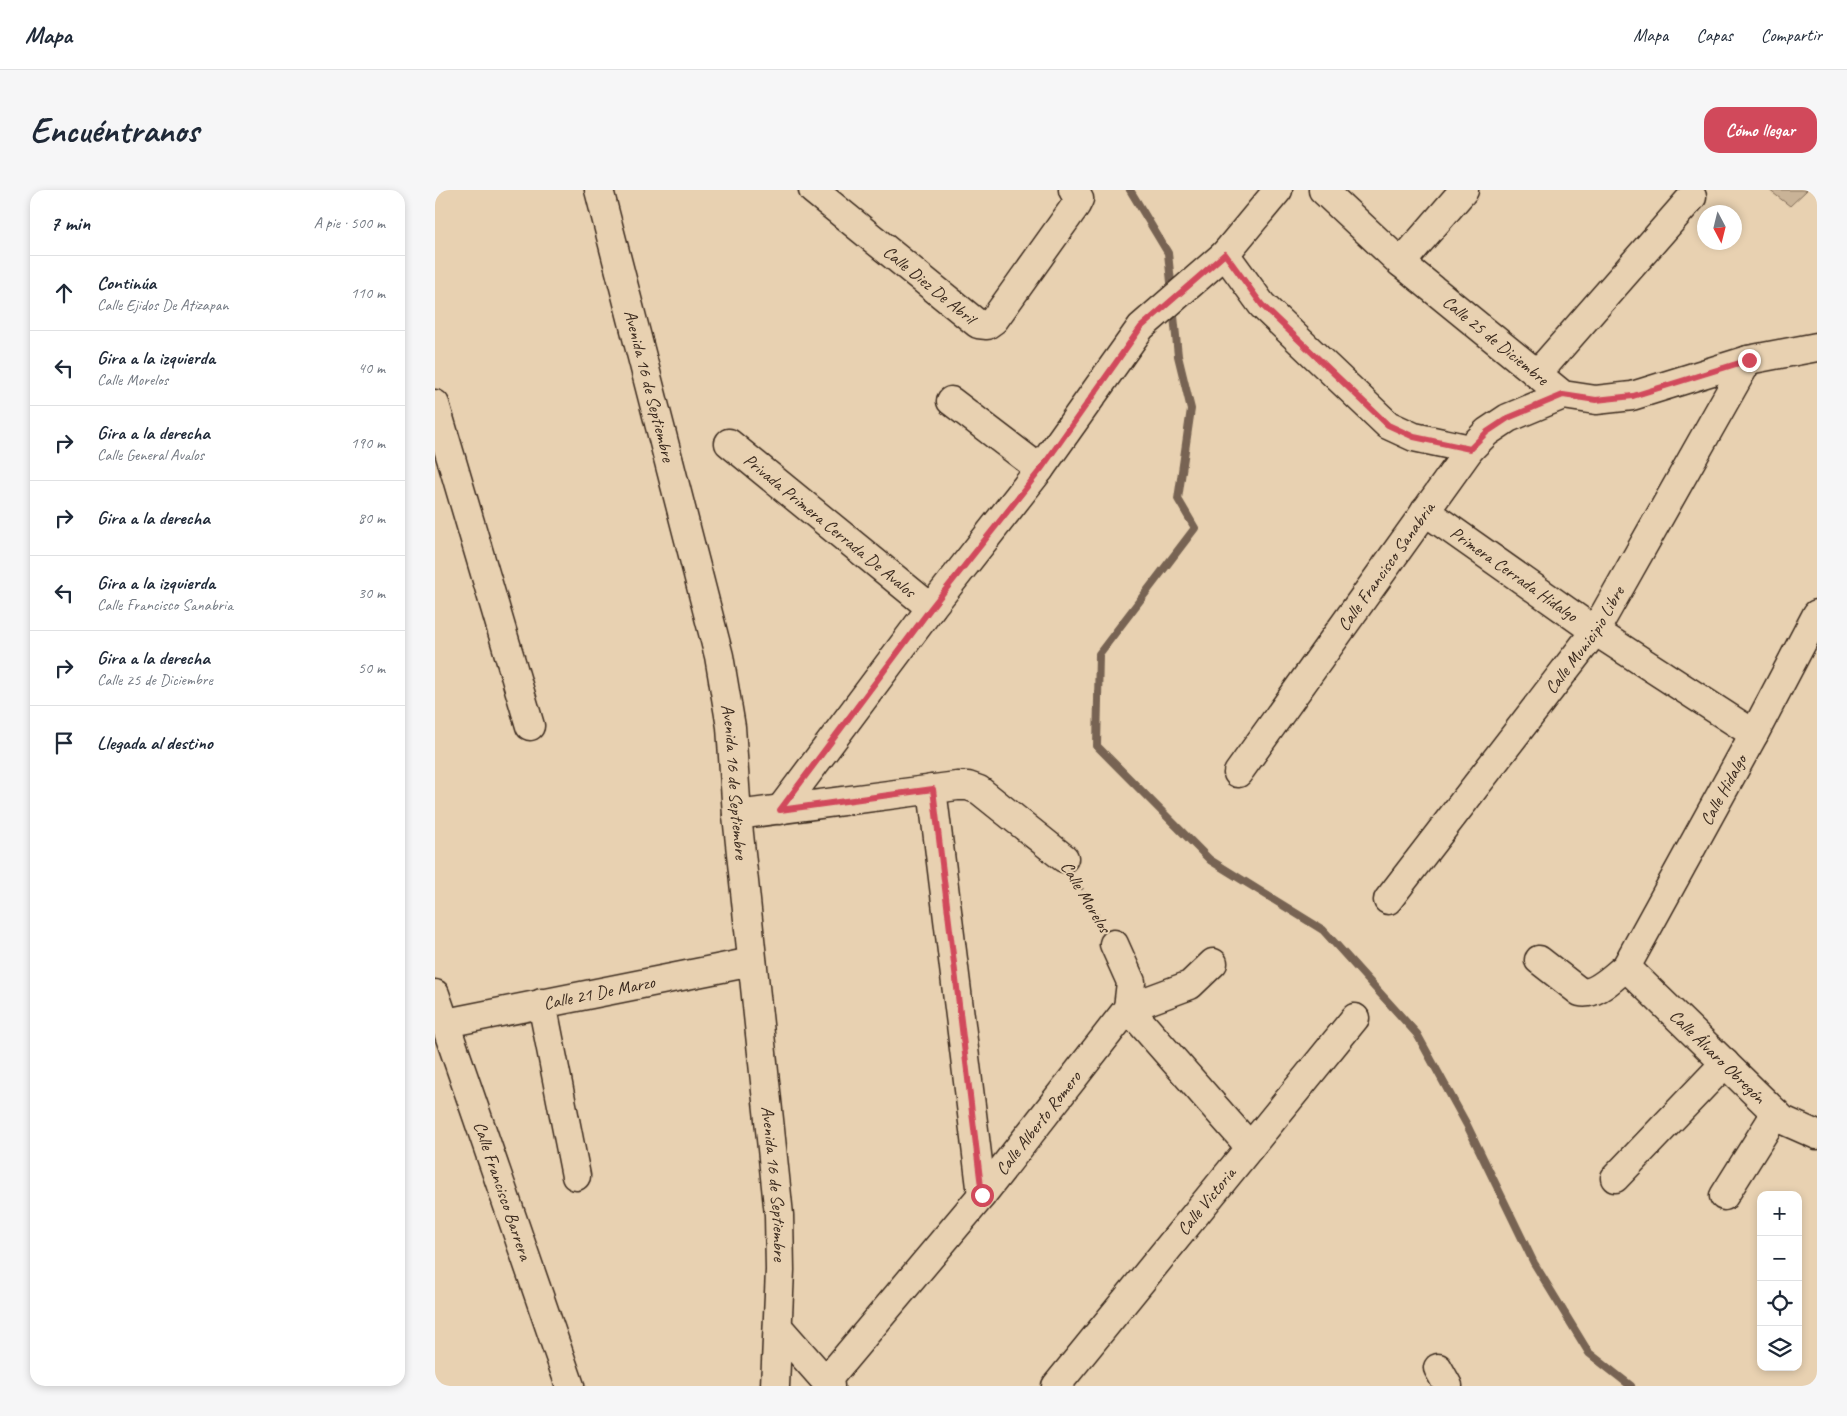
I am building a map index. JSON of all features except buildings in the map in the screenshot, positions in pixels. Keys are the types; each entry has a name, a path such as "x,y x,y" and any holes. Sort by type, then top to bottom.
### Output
{"street":[{"name":"Avenida 16 de Septiembre","path":"599,190 719,656 731,727 737,815 779,1215 778,1327 775,1386"},
{"name":"Calle Diez De Abril","path":"813,190 978,324 987,325 994,320 1076,205 1079,199 1073,190"},
{"path":"780,810 931,608 1041,469 1141,327 1225,254 1278,190"},
{"name":"Calle 25 de Diciembre","path":"1323,190 1401,263 1563,395 1596,400 1633,396 1749,360 1817,347"},
{"path":"1401,263 1464,190"},
{"path":"1537,374 1692,197"},
{"path":"1225,254 1262,305 1388,425 1414,437 1470,449"},
{"name":"Calle Municipio Libre","path":"1388,900 1595,631 1749,360"},
{"name":"Calle Francisco Sanabria","path":"1238,773 1470,449 1487,432 1508,418 1563,395"},
{"path":"951,401 1041,469"},
{"path":"435,404 531,726"},
{"name":"Privada Primera Cerrada De Avalos","path":"729,443 931,608"},
{"name":"Primera Cerrada Hidalgo","path":"1425,511 1595,631 1754,734"},
{"name":"Calle Hidalgo","path":"1626,967 1754,734 1817,614"},
{"name":"Calle Morelos","path":"737,815 963,786 979,790 1064,858"},
{"path":"933,789 982,1195"},
{"name":"Calle Morelos","path":"1114,944 1131,982 1128,1008"},
{"path":"1539,960 1580,992 1586,993 1594,991 1626,967"},
{"name":"Calle 21 De Marzo","path":"446,1023 752,962"},
{"path":"1213,963 1190,985 1128,1008 1249,1147"},
{"name":"Calle Álvaro Obregón","path":"1626,967 1783,1120 1817,1135"},
{"name":"Calle Francisco Barrera","path":"435,994 570,1386"},
{"path":"542,1003 576,1176"},
{"name":"Calle Alberto Romero","path":"828,1383 982,1195 1128,1008"},
{"name":"Calle Victoria","path":"1056,1386 1355,1018"},
{"path":"1615,1178 1725,1064"},
{"path":"1724,1196 1776,1113"},
{"path":"778,1327 828,1383"}],"path":[{"name":"Calle Morelos","path":"1064,858 1114,944"}],"shaded area":[{"path":"1769,190 1807,190 1790,206"}],"waterway":[{"path":"1130,190 1168,253 1172,292"},
{"path":"1173,306 1178,356 1191,409 1178,499 1195,528 1099,654 1097,746 1210,860 1323,930 1417,1034 1467,1125 1534,1263 1589,1353 1631,1386"}],"route":[{"path":"982,1195 933,789 780,810 931,608 1041,469 1141,327 1225,254 1262,305 1388,425 1414,437 1470,449 1487,432 1508,418 1563,395 1596,400 1633,396 1749,360"}]}
